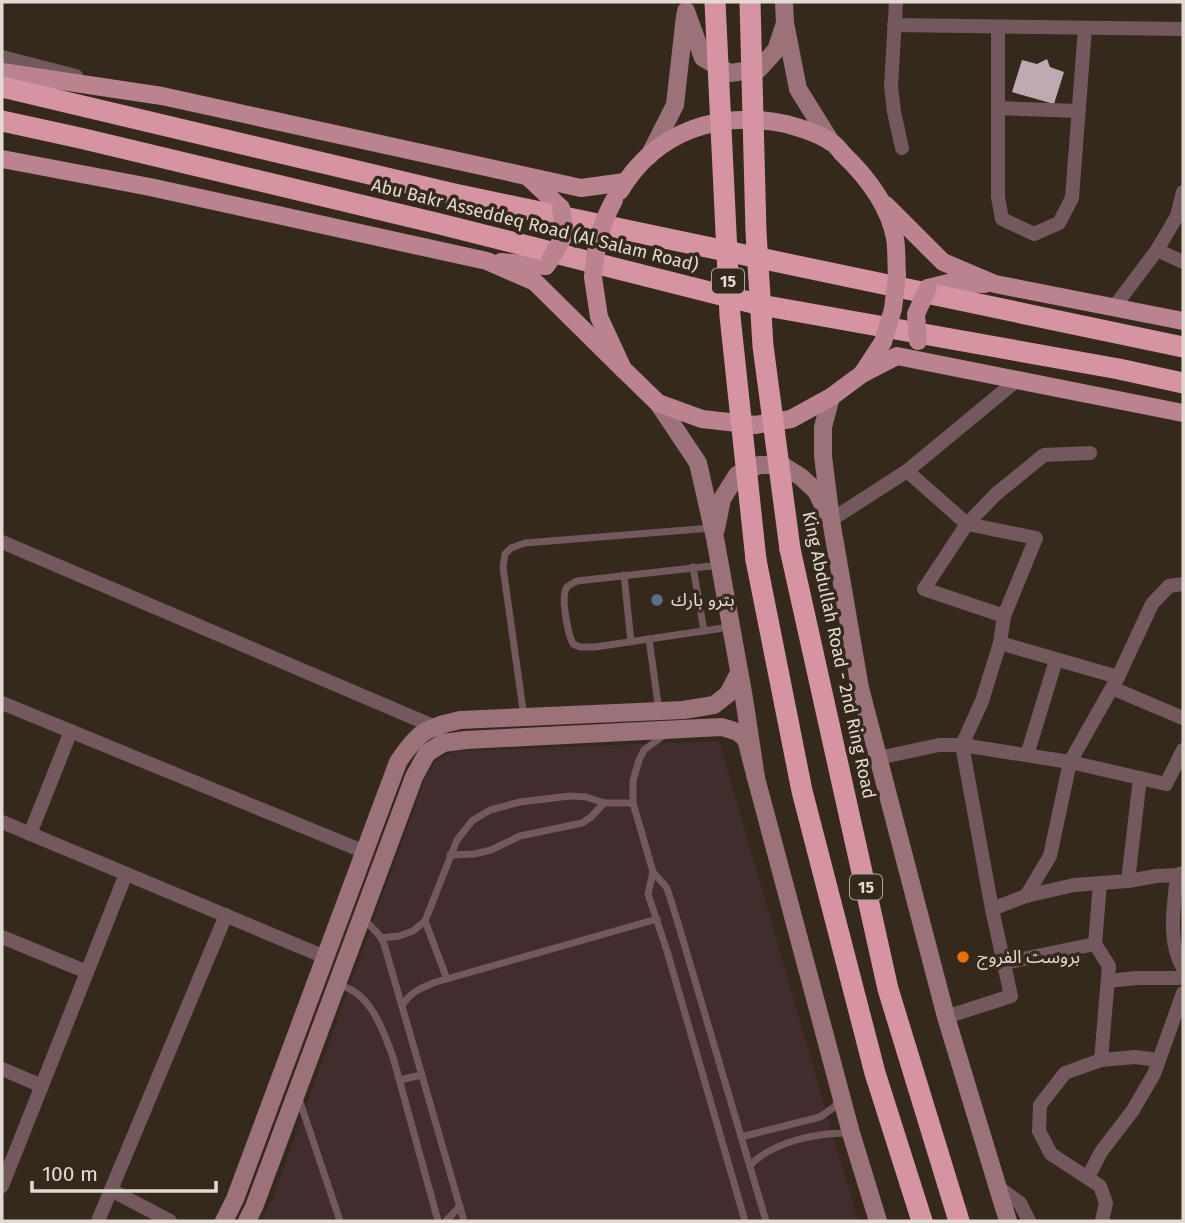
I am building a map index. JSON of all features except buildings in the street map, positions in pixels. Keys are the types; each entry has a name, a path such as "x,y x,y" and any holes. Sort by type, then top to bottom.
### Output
{"highway":[{"name":"15","path":"715,2 730,316 756,560 802,791 875,1073 922,1221"},
{"name":"King Abdullah Road - 2nd Ring Road","path":"750,2 756,232 763,346 790,549 888,989 959,1221"},
{"name":"Abu Bakr Asseddeq Road (Al Salam Road)","path":"2,87 450,193 1183,347"},
{"name":"Abu Bakr Asseddeq Road (Al Salam Road)","path":"2,121 440,224 761,305 1183,383"}],"main road":[{"path":"784,2 785,23 798,89 831,142 858,168 881,201 943,262 995,284"},
{"path":"686,6 703,58 730,73 760,69 776,50 785,23"},
{"path":"649,156 675,105 686,6"},
{"path":"2,72 163,96 580,188 625,182"},
{"path":"623,369 599,317 593,277 596,245 605,218 625,182 649,156 677,135 700,125 737,119 772,121 798,127 831,142"},
{"path":"2,159 150,187 486,261 546,266 565,234 561,208 528,177"},
{"path":"862,374 883,342 893,309 897,275 895,236 881,201"},
{"path":"486,261 535,282 658,403 698,463 715,531 756,778"},
{"path":"942,365 924,350 918,341 916,314 928,288 948,283 995,284 1183,321"},
{"path":"658,403 702,419 755,425 791,419 831,397 862,374 897,356 1183,413"},
{"path":"831,397 823,427 823,456 831,520 860,688 946,1017 1008,1221"},
{"path":"715,531 722,499 737,475 759,465 782,465 801,477 816,491 831,520"},
{"path":"224,1221 235,1199 398,762 413,739 433,726 460,720 683,710 714,705 728,694 739,673"},
{"path":"247,1221 414,777 427,754 443,743 466,740 722,727 738,732 746,739 851,1133 878,1221"}],"street":[{"path":"896,2 891,86 902,148"},
{"path":"894,25 1183,29"},
{"path":"998,27 998,197 1002,219 1034,234 1059,223 1072,198 1085,28"},
{"path":"2,58 163,96"},
{"path":"998,108 1079,111"},
{"path":"1115,306 1157,250 1177,216 1183,192"},
{"path":"1157,250 1183,262"},
{"path":"831,520 907,471 1016,381"},
{"path":"1004,616 923,589 967,524 996,494 1044,455 1090,453"},
{"path":"907,471 967,524 1036,538 1004,616 1000,643 982,701 962,745 1011,996 946,1017"},
{"path":"2,542 433,726"},
{"path":"1026,896 1050,856 1070,762 1115,683 1152,604 1169,586 1183,584"},
{"path":"1000,643 1056,660 1115,683 1183,718"},
{"path":"1027,755 1056,660"},
{"path":"2,703 365,852"},
{"path":"30,834 71,731"},
{"path":"878,758 939,745 962,745 1070,762 1166,784 1183,750"},
{"path":"1128,881 1140,778"},
{"path":"2,822 326,957"},
{"path":"2,1182 126,874"},
{"path":"992,909 1026,896 1073,885 1180,874 1172,923 1176,956 1183,968"},
{"path":"1100,883 1095,944 1109,967 1101,1060"},
{"path":"98,1221 226,915"},
{"path":"2,937 87,972"},
{"path":"1004,963 1095,944"},
{"path":"1108,981 1183,978"},
{"path":"1088,1177 1101,1152 1133,1110 1154,1074 1183,993"},
{"path":"1102,1221 1106,1203 1100,1186 1051,1154 1039,1131 1040,1105 1065,1073 1101,1060 1135,1056 1159,1060"},
{"path":"2,1069 42,1086"},
{"path":"998,1187 1020,1203 1029,1221"},
{"path":"111,1190 170,1221"}],"lane":[{"path":"524,717 503,567 505,554 511,548 525,543 715,531"},
{"path":"720,565 577,581 568,587 564,595 569,635 573,644 595,647 731,627"},
{"path":"693,567 704,631"},
{"path":"624,575 631,642"},
{"path":"649,639 660,711"},
{"path":"672,730 644,750 633,781 633,803 653,872 667,888 766,1221"},
{"path":"381,938 399,936 413,930 425,920 457,839 472,821 489,810 520,802 570,796 586,797 604,803 633,803"},
{"path":"450,855 474,855 520,836 582,823 604,803"},
{"path":"653,872 648,894 745,1221"},
{"path":"362,918 381,938 464,1221"},
{"path":"402,1006 407,997 416,991 447,979 657,919"},
{"path":"425,920 447,979"},
{"path":"676,982 694,976"},
{"path":"337,985 345,986 356,993 375,1014 393,1057 438,1221"},
{"path":"400,1080 421,1074"},
{"path":"297,1092 340,1221"},
{"path":"741,1137 820,1117 842,1098"},
{"path":"750,1165 766,1152 782,1146 825,1133 851,1133"},
{"path":"446,1221 460,1206"}],"shaded area":[{"path":"719,741 858,1221 261,1221 272,1200 424,781 437,759 458,751"}],"place":[{"name":"بترو بارك","path":"657,600"},
{"name":"بروست الفروج","path":"963,957"}]}
